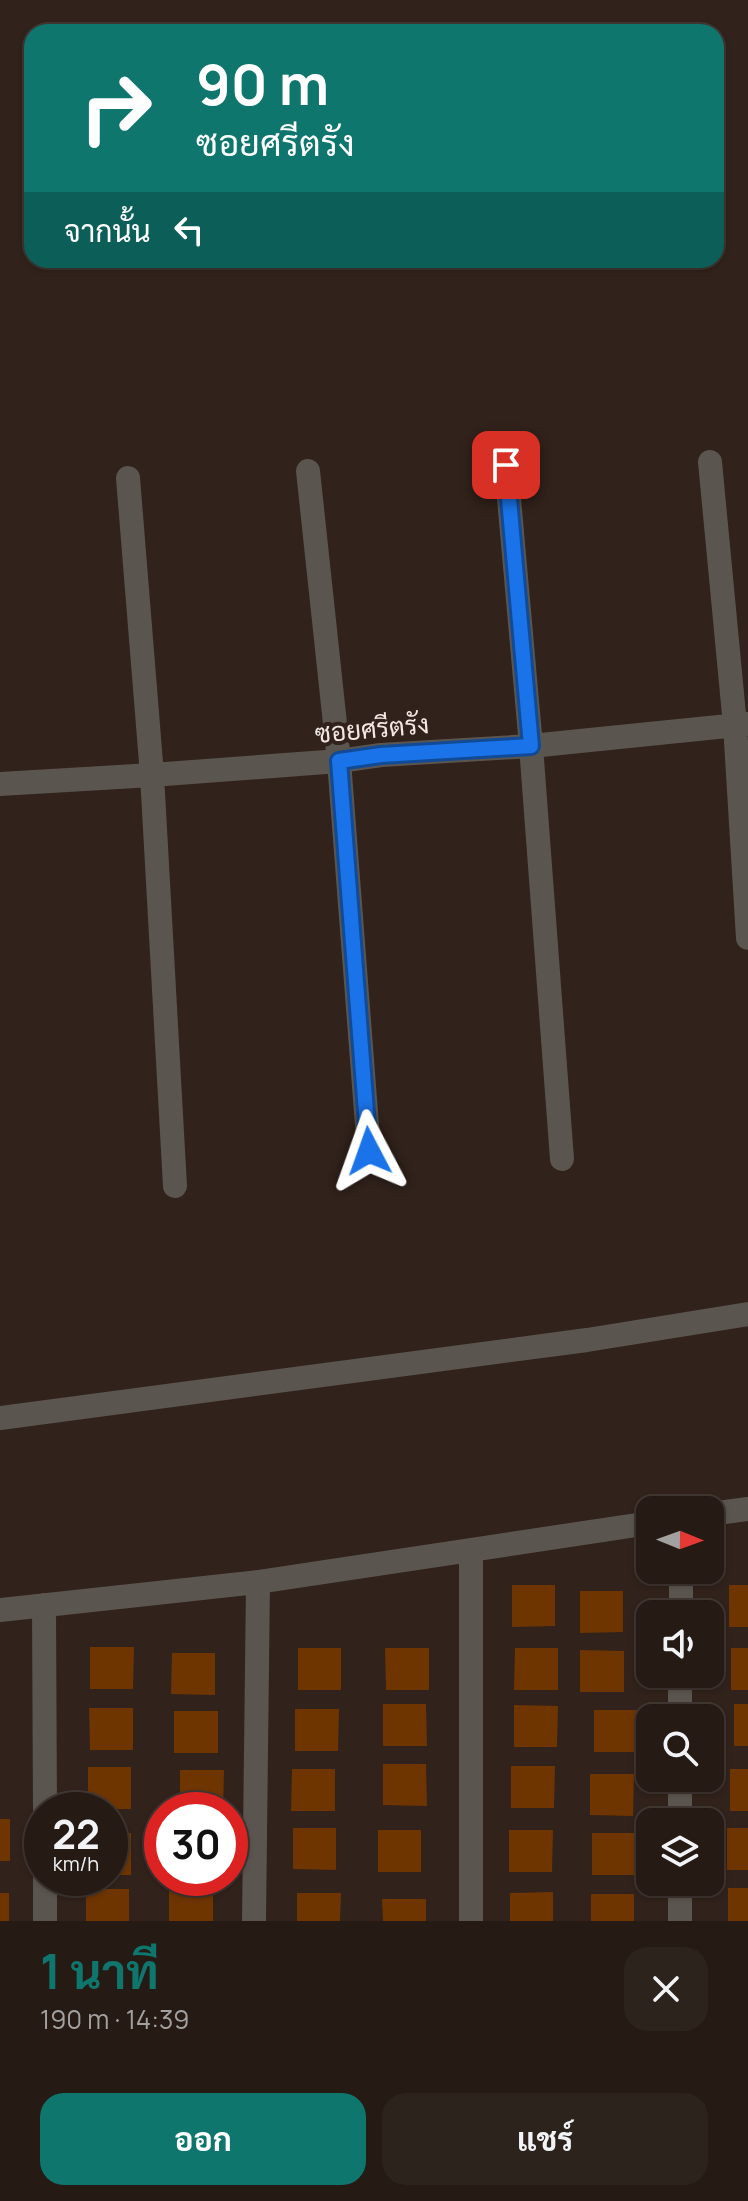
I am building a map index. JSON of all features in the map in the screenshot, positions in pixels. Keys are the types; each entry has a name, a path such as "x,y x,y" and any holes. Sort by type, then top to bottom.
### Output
{"street":[{"path":"710,462 742,724 748,938"},
{"path":"506,465 562,1159"},
{"path":"308,471 339,761 369,1151"},
{"path":"128,478 152,775 175,1186"},
{"name":"ซอยศรีตรัง","path":"0,784 531,746 742,724"},
{"path":"0,1418 587,1340 748,1314"},
{"path":"724,1512 748,1509"},
{"path":"0,1610 258,1582 636,1525"},
{"path":"471,1550 471,1921"},
{"path":"254,1921 258,1582"},
{"path":"44,1605 45,1792"},
{"path":"45,1896 45,1921"},
{"path":"680,1896 680,1921"}],"building":[{"path":"512,1585 555,1585 555,1626 512,1627"},
{"path":"729,1585 748,1585 748,1627 729,1627"},
{"path":"580,1591 623,1591 623,1632 580,1633"},
{"path":"90,1647 134,1647 133,1689 90,1689"},
{"path":"298,1648 341,1648 341,1690 298,1690"},
{"path":"385,1648 429,1648 429,1690 386,1690"},
{"path":"515,1648 558,1648 558,1690 514,1690"},
{"path":"731,1648 748,1648 748,1690 731,1690"},
{"path":"580,1650 624,1651 624,1692 580,1692"},
{"path":"172,1653 215,1653 215,1695 171,1694"},
{"path":"383,1704 426,1704 427,1746 383,1746"},
{"path":"734,1704 748,1704 748,1746 734,1746"},
{"path":"514,1705 558,1706 557,1747 514,1747"},
{"path":"89,1708 133,1708 133,1750 90,1750"},
{"path":"295,1709 339,1709 338,1751 295,1751"},
{"path":"594,1710 636,1710 636,1752 594,1752"},
{"path":"174,1711 218,1711 218,1753 174,1753"},
{"path":"383,1764 426,1764 427,1806 383,1805"},
{"path":"511,1766 555,1766 554,1808 511,1808"},
{"path":"88,1767 131,1767 131,1809 128,1809 128,1792 88,1792"},
{"path":"292,1769 335,1769 335,1811 291,1811"},
{"path":"730,1769 748,1769 748,1811 730,1811"},
{"path":"180,1770 224,1770 223,1792 180,1792"},
{"path":"590,1774 634,1774 633,1816 590,1815"},
{"path":"0,1819 10,1819 10,1861 0,1861"},
{"path":"293,1828 336,1828 336,1870 293,1869"},
{"path":"727,1828 748,1828 748,1870 727,1870"},
{"path":"378,1830 421,1830 421,1872 378,1872"},
{"path":"509,1830 553,1830 552,1872 509,1872"},
{"path":"128,1833 131,1833 131,1875 128,1875"},
{"path":"592,1833 636,1833 635,1875 592,1875"},
{"path":"728,1888 748,1888 748,1921 728,1921"},
{"path":"129,1889 129,1921 86,1921 86,1896 128,1896"},
{"path":"553,1892 553,1921 510,1921 510,1893"},
{"path":"0,1893 9,1893 9,1921 0,1921"},
{"path":"297,1893 341,1893 340,1921 297,1921"},
{"path":"591,1894 634,1894 634,1921 591,1921"},
{"path":"169,1896 213,1896 213,1921 169,1921"},
{"path":"382,1899 426,1899 426,1921 383,1921"}],"route":[{"path":"369,1151 339,761 381,755 531,746 506,465"}]}
